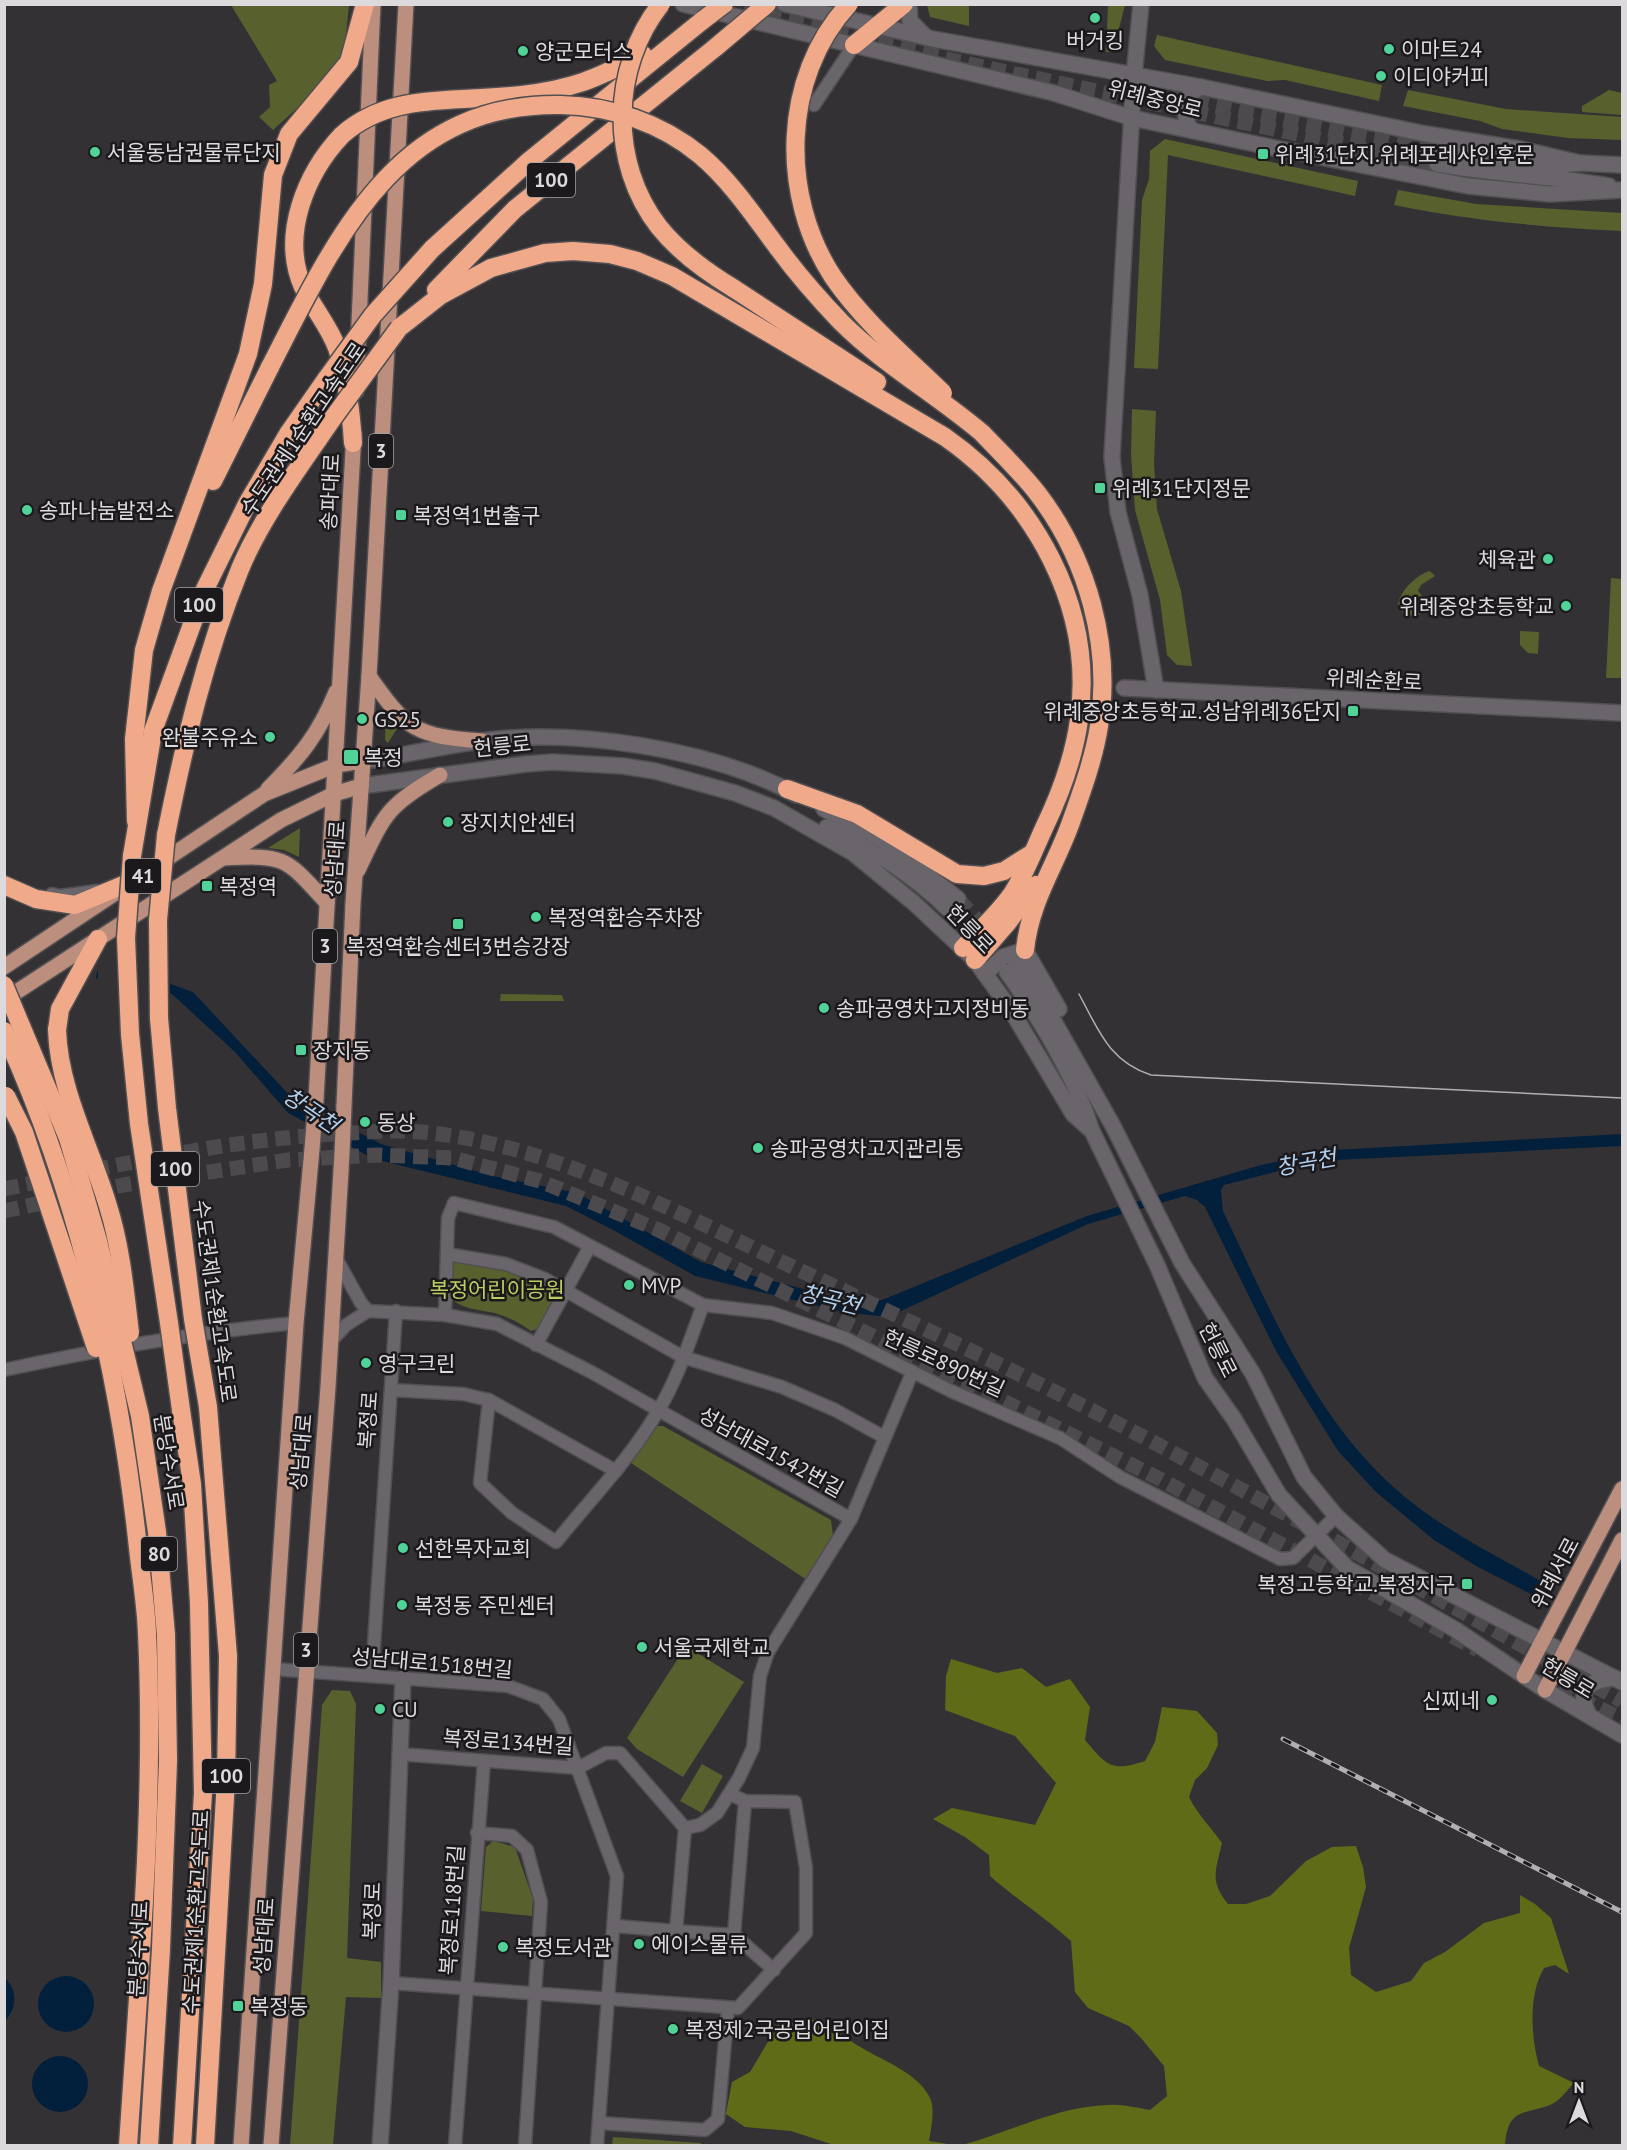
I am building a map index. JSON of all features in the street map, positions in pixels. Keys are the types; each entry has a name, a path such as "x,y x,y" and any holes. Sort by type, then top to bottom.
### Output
{"highway":[{"path":"136,821 134,739 141,670 155,611 231,403 253,333 263,284 270,194 277,161 293,129 349,62 365,4"},
{"path":"661,4 643,31 631,61 622,111 624,144 630,169 645,205 657,225 700,266 951,435 1016,502 1048,550 1065,589 1076,633 1081,693 1077,732 1056,800 1012,893 995,916 974,960"},
{"name":"수도권제1순환고속도로","path":"182,2145 203,1793 199,1603 192,1484 139,1124 130,1034 126,938 136,821 153,731 205,589 248,502 288,434 373,315 432,249 529,161 724,4"},
{"name":"수도권제1순환고속도로","path":"205,2145 226,1779 228,1656 208,1407 193,1319 167,1108 159,1018 158,920 166,835 185,739 241,567 285,487 399,328 514,209 767,4"},
{"path":"849,4 820,49 801,97 796,122 796,157 798,190 805,216 822,258 846,293 888,340 1029,483 1055,520 1084,580 1100,640 1102,683 1097,738 1069,829 1050,865 1015,961"},
{"path":"854,45 904,4"},
{"path":"353,443 349,401 337,349 304,288 296,249 298,218 307,186 322,158 342,135 369,117 394,106 431,100 521,96 565,87 595,77 680,38"},
{"path":"177,548 328,257 350,220 381,181 413,153 451,129 495,112 528,105 582,106 616,112 641,121 697,153 733,188 784,256 840,320 889,365 982,433"},
{"path":"399,328 441,295 481,272 537,255 573,251 622,256 672,276 932,430 978,464"},
{"path":"788,789 857,814 957,874 984,876 1004,871 1032,853"},
{"path":"974,960 1008,922 1050,865"},
{"path":"4,885 36,898 75,905 140,878"},
{"path":"98,939 60,1009 57,1030 61,1066 109,1208 125,1286 140,1416"},
{"name":"분당수서로","path":"4,985 27,1034 68,1138 98,1241 140,1416 157,1532 166,1635 168,1761 161,1949 149,2145"},
{"name":"분당수서로","path":"4,1031 51,1149 92,1285 121,1418 132,1491 147,1632 149,1761 143,1916 128,2145"},
{"path":"5,1095 24,1132 121,1418"}],"main road":[{"name":"송파대로","path":"336,765 373,4"},
{"name":"3","path":"363,761 406,4"},
{"name":"위례중앙로","path":"683,4 1054,93 1132,118 1468,186 1550,194 1623,189"},
{"name":"위례중앙로","path":"785,4 925,36 1201,87 1580,163 1623,165"},
{"path":"909,4 910,21 925,36"},
{"path":"1141,4 1134,76 1113,466 1118,512 1140,595 1156,690"},
{"path":"1191,130 1185,115 1186,102 1190,93 1201,87"},
{"name":"위례중앙로","path":"1580,163 1544,167 1438,158 1491,174 1578,180 1623,189"},
{"path":"369,676 396,715 415,728 439,738 482,741"},
{"path":"264,794 307,749 323,725 342,678"},
{"name":"위례순환로","path":"1124,688 1623,713"},
{"name":"헌릉로","path":"4,967 264,794 336,765 482,741 567,740 653,747 685,753 737,769 788,789 883,840 953,904 886,858 825,826 692,780 623,766 552,762 361,786 334,794 281,820 4,1000"},
{"name":"성남대로","path":"271,2145 304,1671 330,1342 363,761"},
{"name":"성남대로","path":"241,2145 296,1323 316,1099 336,765"},
{"path":"355,878 388,811 406,795 440,775"},
{"name":"헌릉로","path":"774,808 853,853 914,903 974,960 1011,1010 1073,1114 1092,1131 1146,1243 1206,1378 1279,1495 1347,1568 1472,1639 1545,1690 1623,1735"},
{"path":"223,858 268,856 288,862 327,903"},
{"path":"974,960 1003,957 1015,961 1045,1031 1081,1099 1092,1131"},
{"name":"헌릉로","path":"1015,961 1097,1079 1113,1126 1167,1234 1198,1290 1253,1374 1304,1477 1336,1516 1385,1560 1520,1631 1543,1639 1619,1680"},
{"name":"위례서로","path":"1524,1676 1623,1489"},
{"name":"위례서로","path":"1545,1690 1564,1650 1618,1558 1623,1540"},
{"name":"복정로","path":"380,2145 391,1983 404,1678"},
{"path":"1589,1715 1584,1706 1584,1693 1587,1688 1599,1679 1619,1680"}],"street":[{"path":"814,105 854,45"},
{"path":"4,875 16,885 60,896 111,890"},
{"name":"헌릉로890번길","path":"445,1315 448,1218 454,1203 554,1227 704,1305 772,1313 845,1338 912,1373 1060,1438 1120,1477 1280,1559 1293,1558 1336,1516"},
{"path":"536,1345 567,1292 590,1246"},
{"path":"447,1254 506,1264 546,1279 684,1357 782,1387 836,1410 884,1437"},
{"path":"330,1342 346,1325 368,1311 335,1258"},
{"path":"489,1400 480,1483 512,1513 556,1542 616,1471 658,1411 684,1357 704,1305"},
{"name":"성남대로1542번길","path":"368,1311 445,1315 496,1324 592,1373 851,1519 912,1373"},
{"name":"복정로","path":"372,1675 396,1311"},
{"path":"4,1370 103,1349 224,1330 296,1323"},
{"path":"391,1390 463,1394 489,1400 616,1471"},
{"path":"676,1931 685,1828 700,1825 717,1813 729,1794 753,1748 760,1676 768,1652 851,1519"},
{"name":"성남대로1518번길","path":"273,1669 508,1686 543,1699 559,1719 578,1768"},
{"name":"복정로134번길","path":"399,1755 578,1768 606,1753 620,1753 685,1828"},
{"name":"복정로118번길","path":"466,1989 484,1761"},
{"path":"578,1768 617,1876 597,2145"},
{"path":"599,2123 705,2130 718,2119 728,2008 738,2008 806,1933 806,1868 795,1802 745,1801 729,1794"},
{"path":"734,1935 745,1801"},
{"name":"복정로118번길","path":"477,1833 512,1836 527,1850 541,1902 535,1993"},
{"path":"615,1926 734,1935 774,1970"},
{"name":"복정로118번길","path":"391,1983 728,2008"},
{"path":"455,2145 466,1989"},
{"path":"525,2145 535,1993"}],"green space":[{"path":"231,5 349,5 344,55 326,82 273,130 259,117 270,107 269,85 277,81"},
{"path":"927,5 969,5 969,26 930,17"},
{"path":"1108,5 1125,5 1113,52 1106,52"},
{"path":"1157,35 1382,85 1379,101 1285,80 1267,81 1165,60 1154,46"},
{"path":"1408,90 1506,109 1622,117 1622,140 1568,138 1502,129 1480,121 1403,106"},
{"path":"1609,90 1622,93 1622,115 1582,112 1582,106"},
{"path":"1165,139 1358,181 1355,196 1168,155 1158,369 1134,368 1142,200 1149,179 1150,151"},
{"path":"1398,190 1476,204 1622,213 1622,231 1565,228 1422,211 1394,205"},
{"path":"1132,409 1156,411 1154,463 1157,509 1181,591 1192,666 1177,665 1167,655 1160,600 1135,510 1131,455"},
{"path":"1430,571 1435,576 1421,585 1418,591 1425,599 1425,608 1419,615 1405,616 1398,605 1405,589 1414,580"},
{"path":"1611,578 1622,579 1622,678 1606,678"},
{"path":"1520,631 1539,632 1538,654 1528,653 1520,645"},
{"path":"386,708 401,722 388,743 385,740"},
{"path":"300,828 299,857 284,850 268,848"},
{"path":"501,994 562,995 564,1001 500,1001"},
{"name":"복정어린이공원","path":"459,1260 505,1267 557,1289 560,1300 543,1327 531,1331 501,1315 461,1305 451,1298 451,1265"},
{"path":"651,1426 663,1426 831,1520 833,1536 807,1580 631,1463"},
{"path":"686,1646 744,1682 683,1777 637,1749 627,1738"},
{"path":"951,1659 997,1673 1022,1668 1046,1687 1070,1679 1090,1707 1085,1740 1105,1761 1117,1766 1145,1761 1155,1742 1162,1707 1197,1711 1217,1733 1218,1745 1207,1768 1195,1780 1189,1797 1222,1843 1216,1868 1216,1882 1222,1896 1228,1904 1246,1904 1270,1896 1306,1861 1332,1847 1356,1846 1363,1867 1366,1887 1349,1948 1351,1975 1376,1992 1411,1981 1424,1963 1445,1952 1484,1923 1520,1913 1520,1895 1535,1904 1551,1918 1569,1974 1555,1965 1544,1968 1539,1979 1532,2016 1536,2055 1539,2066 1574,2083 1554,2103 1515,2117 1510,2123 1505,2145 962,2145 1034,2120 1090,2106 1114,2105 1150,2110 1167,2096 1164,2066 1141,2038 1129,2026 1088,2008 1075,1992 1071,1941 990,1876 989,1855 965,1837 933,1819 952,1808 1035,1825 1056,1783 1015,1736 945,1710 946,1676"},
{"path":"332,1690 350,1691 356,1704 347,1958 381,1962 381,1998 346,1997 333,2145 290,2145 322,1705"},
{"path":"702,1764 723,1776 702,1813 680,1801"},
{"path":"493,1841 515,1847 533,1899 532,1916 481,1911 486,1847"},
{"path":"820,2019 856,2045 916,2080 931,2101 932,2118 929,2141 954,2145 834,2145 791,2131 745,2127 726,2114 732,2082 750,2072 778,2025"},
{"path":"613,2137 701,2143 701,2146 612,2145"}],"water":[{"name":"창곡천","path":"112,963 193,992 292,1098 381,1144 493,1176 577,1193 701,1262 841,1299 882,1300 1087,1216 1261,1165 1333,1150 1622,1134 1622,1146 1335,1160 1298,1166 1224,1185 1221,1190 1223,1211 1282,1333 1327,1410 1354,1446 1385,1479 1434,1519 1544,1583 1537,1597 1478,1567 1434,1540 1376,1492 1338,1451 1276,1351 1205,1207 1197,1200 1185,1196 1088,1224 888,1317 843,1312 695,1276 566,1206 374,1159 288,1113 235,1052 172,994 96,978 97,972"},
{"path":"66,1976 77,1978 86,1984 92,1993 94,2004 92,2015 86,2024 77,2030 66,2032 55,2030 46,2024 40,2015 38,2004 40,1993 46,1984 55,1978"},
{"path":"5,1978 14,1994 14,2005 5,2021"},
{"path":"54,2056 66,2056 76,2060 84,2068 88,2084 84,2100 76,2108 66,2112 54,2112 44,2108 36,2100 32,2090 32,2078 36,2068 44,2060"}],"pier":[{"path":"113,960 170,981 170,997 98,983 98,967"}],"tunnel":[{"path":"745,4 941,49"},
{"path":"923,54 1437,164"},
{"path":"1126,88 1439,152"},
{"path":"958,899 1015,961"},
{"path":"948,909 981,943"},
{"path":"4,1189 210,1148 335,1134 396,1131 432,1133 481,1141 530,1154 626,1189 938,1335 1066,1398 1269,1505 1622,1701"},
{"path":"4,1211 123,1185 288,1160 377,1155 453,1158 540,1181 659,1230 1158,1478 1478,1650"},
{"path":"1538,1679 1622,1719"}],"tram line":[{"path":"1079,994 1099,1032 1115,1053 1125,1062 1151,1075 1622,1098"}],"railway":[{"path":"1283,1739 1622,1912"}],"place":[{"name":"버거킹","path":"1095,18"},
{"name":"이마트24","path":"1389,49"},
{"name":"양군모터스","path":"523,51"},
{"name":"이디야커피","path":"1381,76"},
{"name":"서울동남권물류단지","path":"95,152"},
{"name":"위례31단지.위례포레샤인후문","path":"1263,154"},
{"name":"위례31단지정문","path":"1100,488"},
{"name":"송파나눔발전소","path":"27,510"},
{"name":"복정역1번출구","path":"401,515"},
{"name":"체육관","path":"1548,559"},
{"name":"위례중앙초등학교","path":"1566,606"},
{"name":"위례중앙초등학교.성남위례36단지","path":"1353,711"},
{"name":"GS25","path":"362,719"},
{"name":"완불주유소","path":"270,737"},
{"name":"복정","path":"351,757"},
{"name":"장지치안센터","path":"448,822"},
{"name":"복정역","path":"207,886"},
{"name":"복정역환승주차장","path":"536,917"},
{"name":"복정역환승센터3번승강장","path":"458,924"},
{"name":"송파공영차고지정비동","path":"824,1008"},
{"name":"장지동","path":"301,1050"},
{"name":"동상","path":"365,1122"},
{"name":"송파공영차고지관리동","path":"758,1148"},
{"name":"MVP","path":"629,1285"},
{"name":"영구크린","path":"366,1363"},
{"name":"선한목자교회","path":"403,1548"},
{"name":"복정고등학교.복정지구","path":"1467,1584"},
{"name":"복정동 주민센터","path":"402,1605"},
{"name":"서울국제학교","path":"642,1647"},
{"name":"신찌네","path":"1492,1700"},
{"name":"CU","path":"380,1709"},
{"name":"에이스물류","path":"639,1944"},
{"name":"복정도서관","path":"503,1947"},
{"name":"복정동","path":"238,2006"},
{"name":"복정제2국공립어린이집","path":"673,2029"}]}
